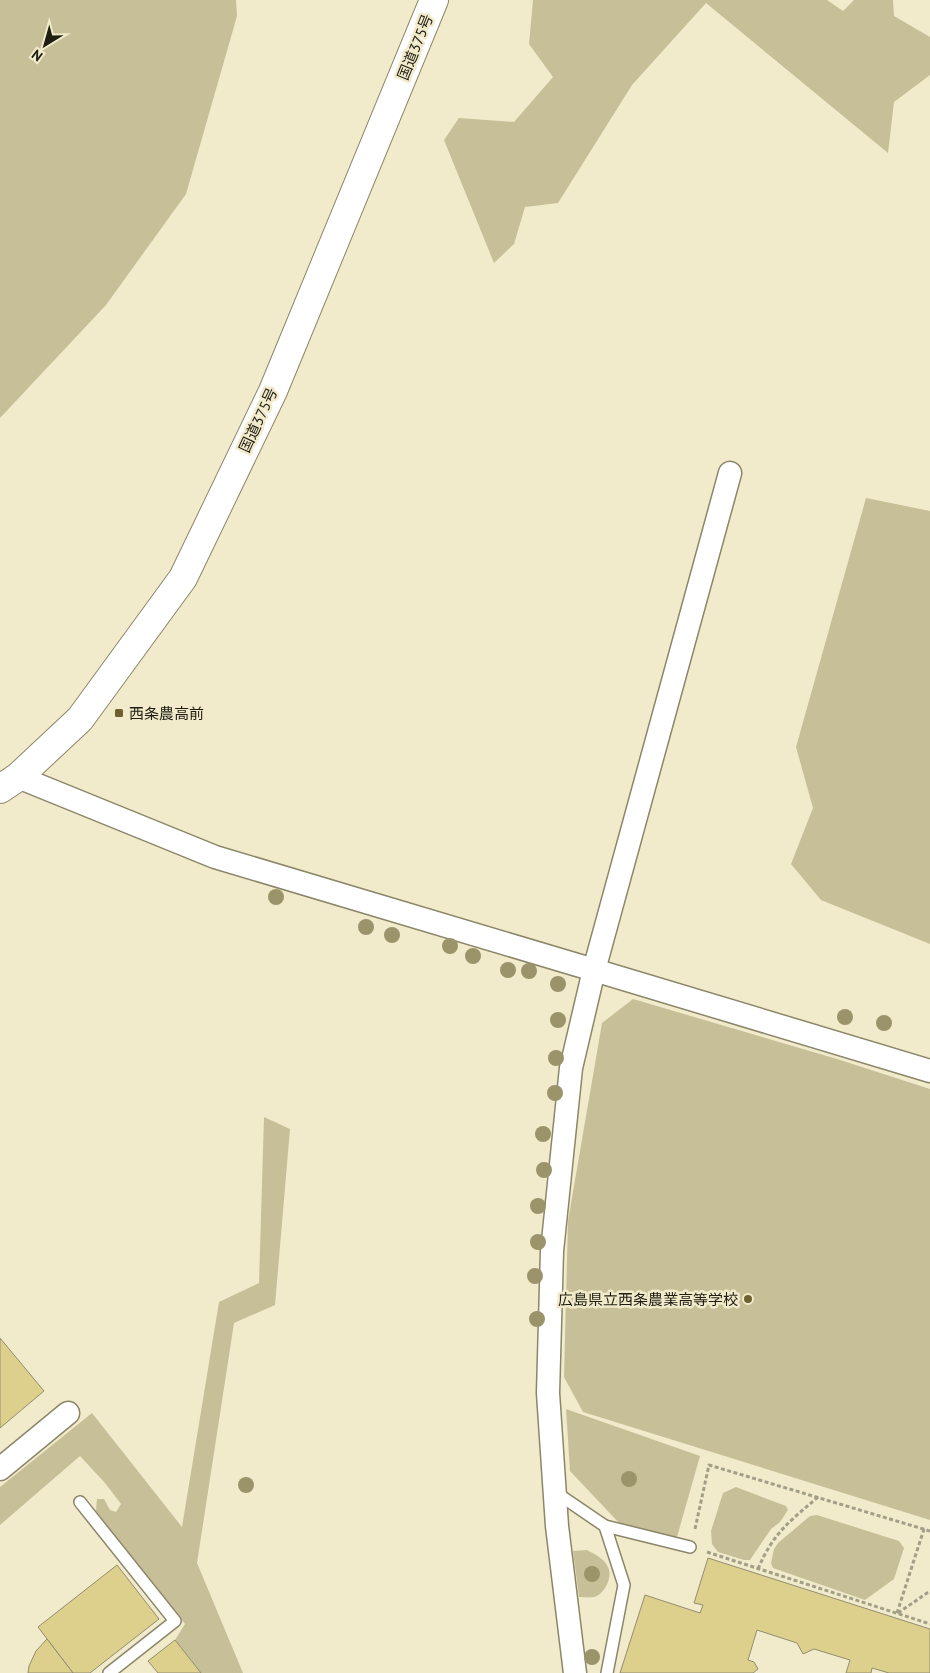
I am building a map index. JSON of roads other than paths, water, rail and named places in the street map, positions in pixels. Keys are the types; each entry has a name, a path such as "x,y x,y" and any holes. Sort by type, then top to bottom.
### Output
{"highway":[{"name":"国道375号","path":"9,783 80,719 183,578 272,391 434,0"}],"street":[{"path":"575,1673 558,1526 548,1394 552,1251 571,1068 594,970 730,473"},
{"path":"9,783 215,857 930,1072"},
{"path":"0,1469 68,1413"}],"lane":[{"path":"555,1492 604,1526 690,1547"},
{"path":"80,1502 175,1621 109,1673"},
{"path":"604,1526 624,1585 608,1673"}],"place":[{"name":"西条農高前","path":"119,713"},
{"name":"広島県立西条農業高等学校","path":"748,1299"}]}
